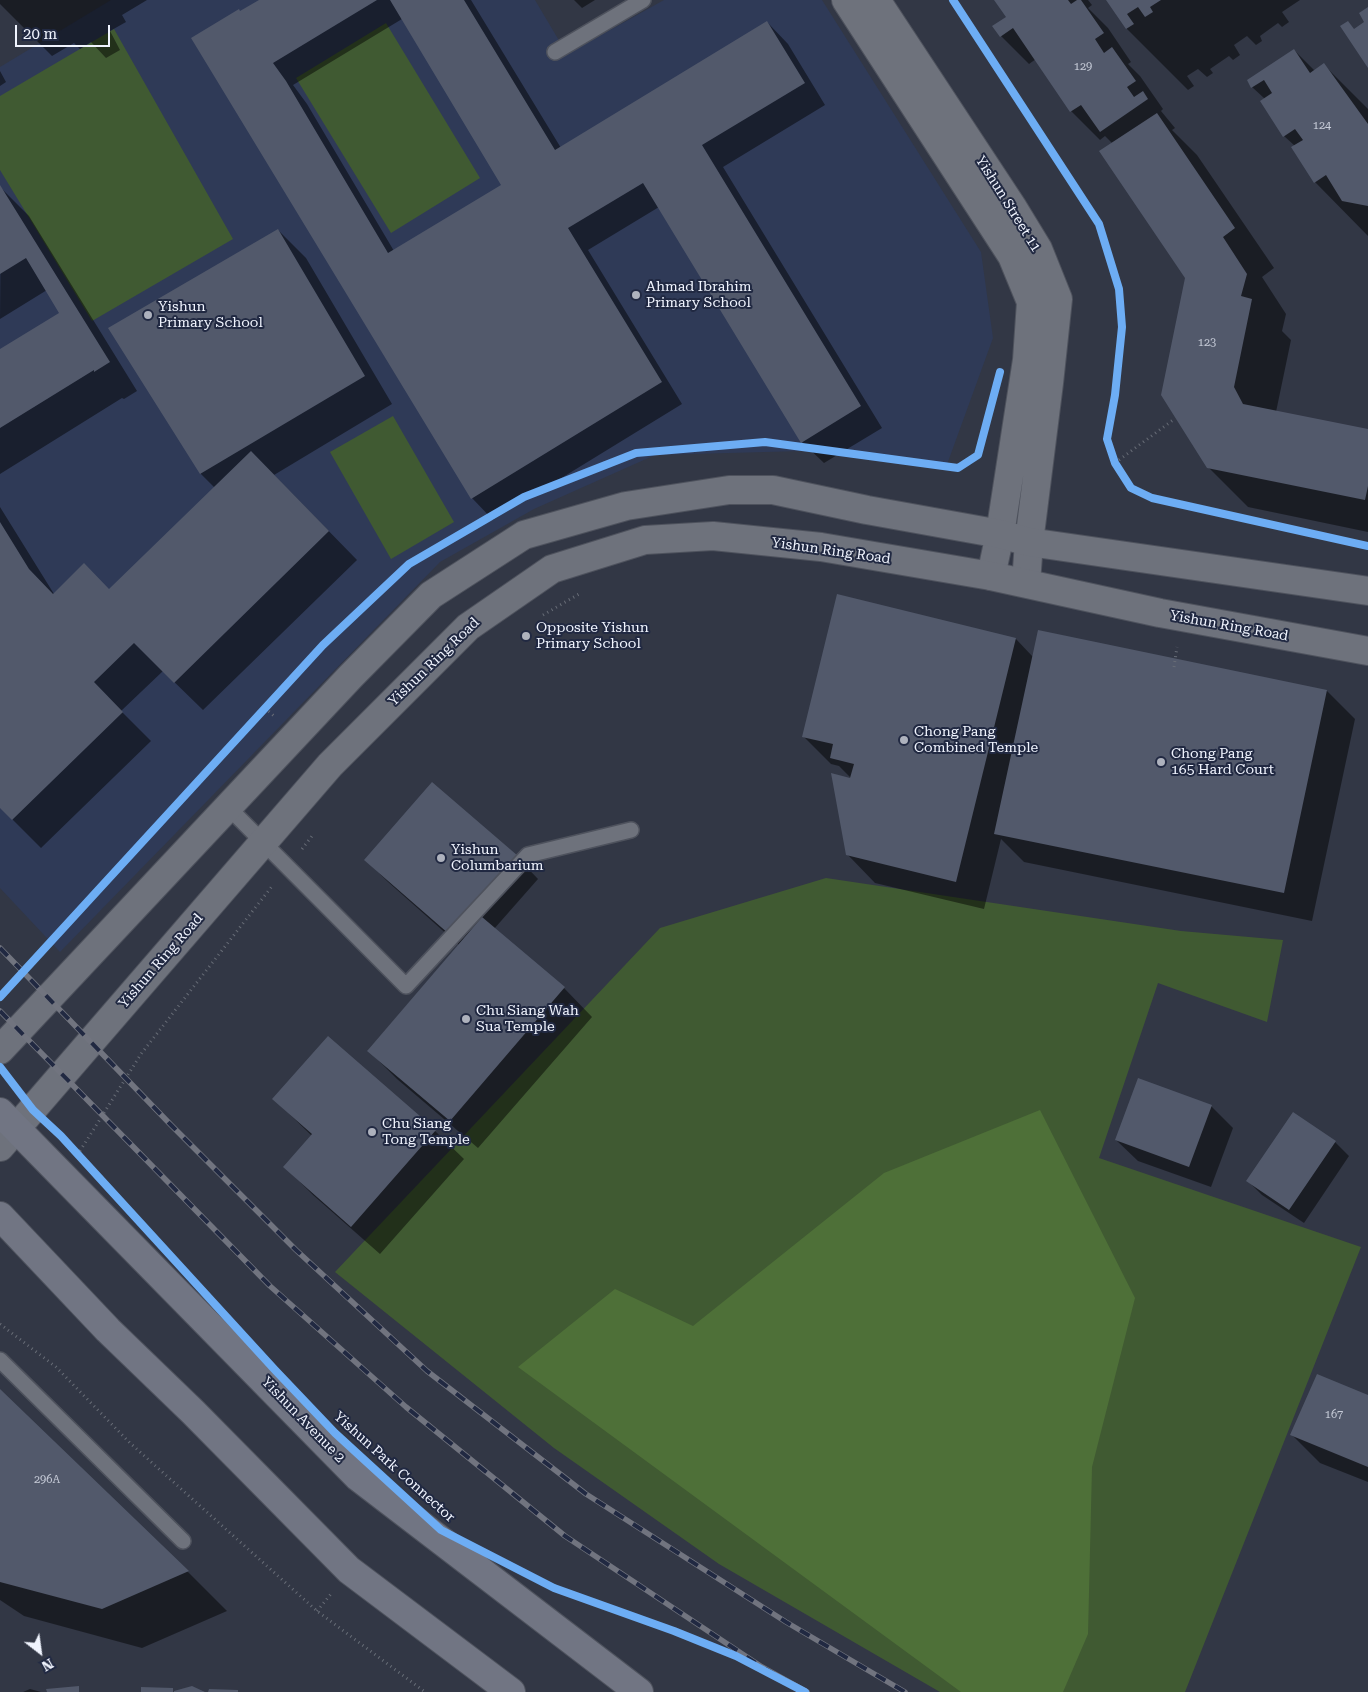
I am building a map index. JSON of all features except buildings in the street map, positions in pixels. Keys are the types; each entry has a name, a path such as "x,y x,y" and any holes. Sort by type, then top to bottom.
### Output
{"main road":[{"name":"Yishun Street 11","path":"846,0 1012,256 1031,302 1027,360 1000,534 991,576"},
{"name":"Yishun Street 11","path":"876,0 1013,208 1038,250 1058,299 1029,542 1026,583"},
{"path":"0,1050 351,676 431,595 524,535 626,506 729,490 773,490 867,510 1000,534 1029,542 1368,591"},
{"name":"Yishun Ring Road","path":"5,1129 330,765 468,626 552,569 645,540 713,536 821,547 991,576 1160,613 1368,651"},
{"name":"Yishun Avenue 2","path":"5,1129 358,1477 639,1692"},
{"path":"0,1216 108,1330 193,1412 348,1570 511,1692"}],"lane":[{"path":"555,52 643,0"},
{"path":"228,807 406,986 528,855 631,830"},
{"path":"0,1360 183,1542"}],"path":[{"path":"1120,471 1114,459 1174,420"},
{"path":"542,616 584,592"},
{"path":"259,715 272,701"},
{"path":"84,1162 78,1154 141,1054 317,830"},
{"path":"0,1324 56,1367 130,1443 317,1611 426,1692"}],"shaded area":[{"path":"111,0 535,0 567,54 664,0 822,0 981,252 993,338 945,470 802,451 655,455 534,509 440,562 60,952 0,888 0,67"}],"green space":[{"path":"386,23 480,178 391,233 296,78"},
{"path":"114,29 233,239 92,321 0,170 0,96"},
{"path":"393,416 454,522 391,559 330,452"},
{"path":"826,878 1181,931 1283,940 1267,1022 1158,983 1099,1158 1361,1247 1185,1692 940,1692 719,1564 554,1448 335,1272 660,928"},
{"path":"1040,1110 1135,1298 1092,1467 1088,1634 1063,1692 961,1692 518,1367 615,1289 693,1326 884,1173"}],"railway":[{"path":"0,948 171,1125 296,1250 427,1371 586,1494 786,1622 905,1692"},
{"path":"0,1011 270,1286 406,1407 565,1536 762,1667 807,1692"}],"cycle path":[{"path":"953,0 1099,224 1119,289 1122,327 1115,395 1107,439 1115,463 1131,488 1152,498 1368,546"},
{"path":"0,997 323,645 409,564 524,497 636,453 765,442 958,468 978,455 1000,372"},
{"name":"Yishun Park Connector","path":"0,1067 33,1110 61,1136 335,1433 441,1530 554,1588 674,1631 736,1656 805,1692"}],"place":[{"name":"Ahmad Ibrahim Primary School","path":"636,295"},
{"name":"Yishun Primary School","path":"148,315"},
{"name":"Opposite Yishun Primary School","path":"526,636"},
{"name":"Chong Pang Combined Temple","path":"904,740"},
{"name":"Chong Pang 165 Hard Court","path":"1161,762"},
{"name":"Yishun Columbarium","path":"441,858"},
{"name":"Chu Siang Wah Sua Temple","path":"466,1019"},
{"name":"Chu Siang Tong Temple","path":"372,1132"}]}
